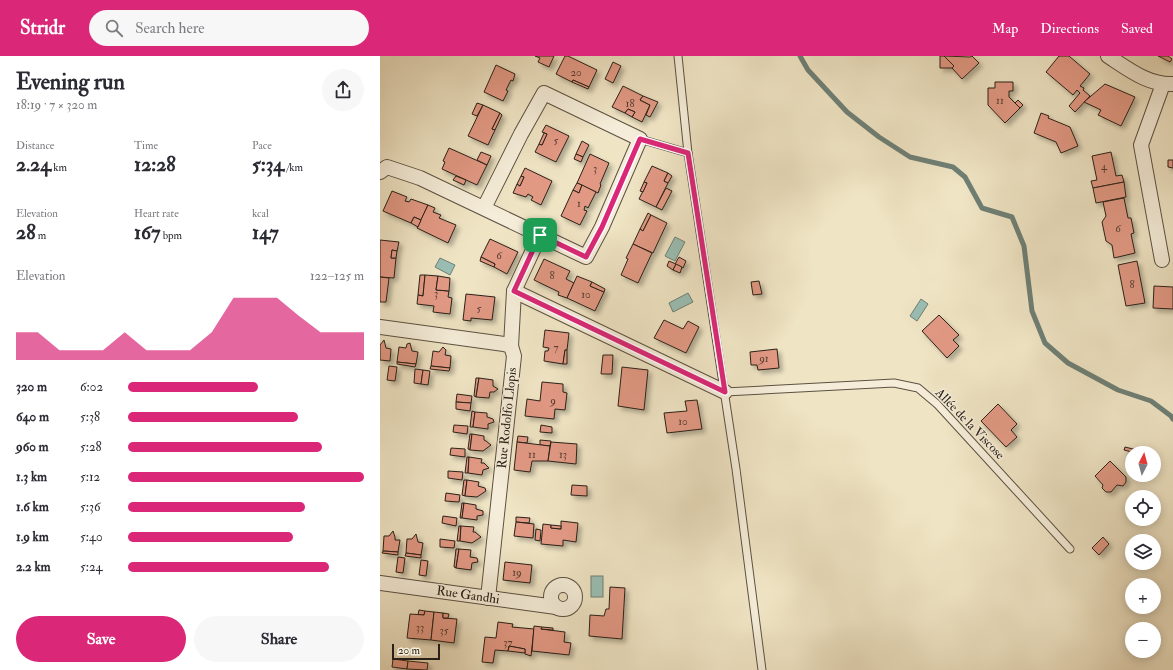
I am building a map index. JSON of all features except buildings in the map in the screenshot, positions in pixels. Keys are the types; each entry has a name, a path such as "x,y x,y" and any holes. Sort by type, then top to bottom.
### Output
{"street":[{"path":"1108,56 1137,75 1168,84 1141,145 1162,260"},
{"path":"380,172 387,167 420,178 586,257 602,227 640,139 544,93 521,134 484,208"},
{"path":"540,235 514,291 725,392"},
{"name":"Rue Rodolfo Llopis","path":"488,598 514,356 511,346 514,291"},
{"path":"380,327 511,346"},
{"name":"Rue Gandhi","path":"380,584 556,607"}],"lane":[{"path":"678,56 688,153 725,392 762,670"},
{"path":"640,139 688,153"},
{"name":"Allée de la Viscose","path":"725,392 894,384 918,388 937,404 1070,549"}],"water":[{"path":"675,237 685,242 675,261 665,256"},
{"path":"440,258 455,265 450,275 435,267"},
{"path":"688,293 693,302 673,312 669,303"},
{"path":"921,299 928,304 917,321 910,316"},
{"path":"591,576 603,576 603,597 591,597"}],"waterway":[{"path":"800,56 808,70 847,112 879,137 910,157 953,167 965,177 982,208 1012,217 1024,246 1032,311 1045,343 1068,363 1118,390 1151,401 1173,419"}],"route":[{"path":"640,139 688,153 725,392 514,291 540,235 586,257 602,227 640,139"}]}
